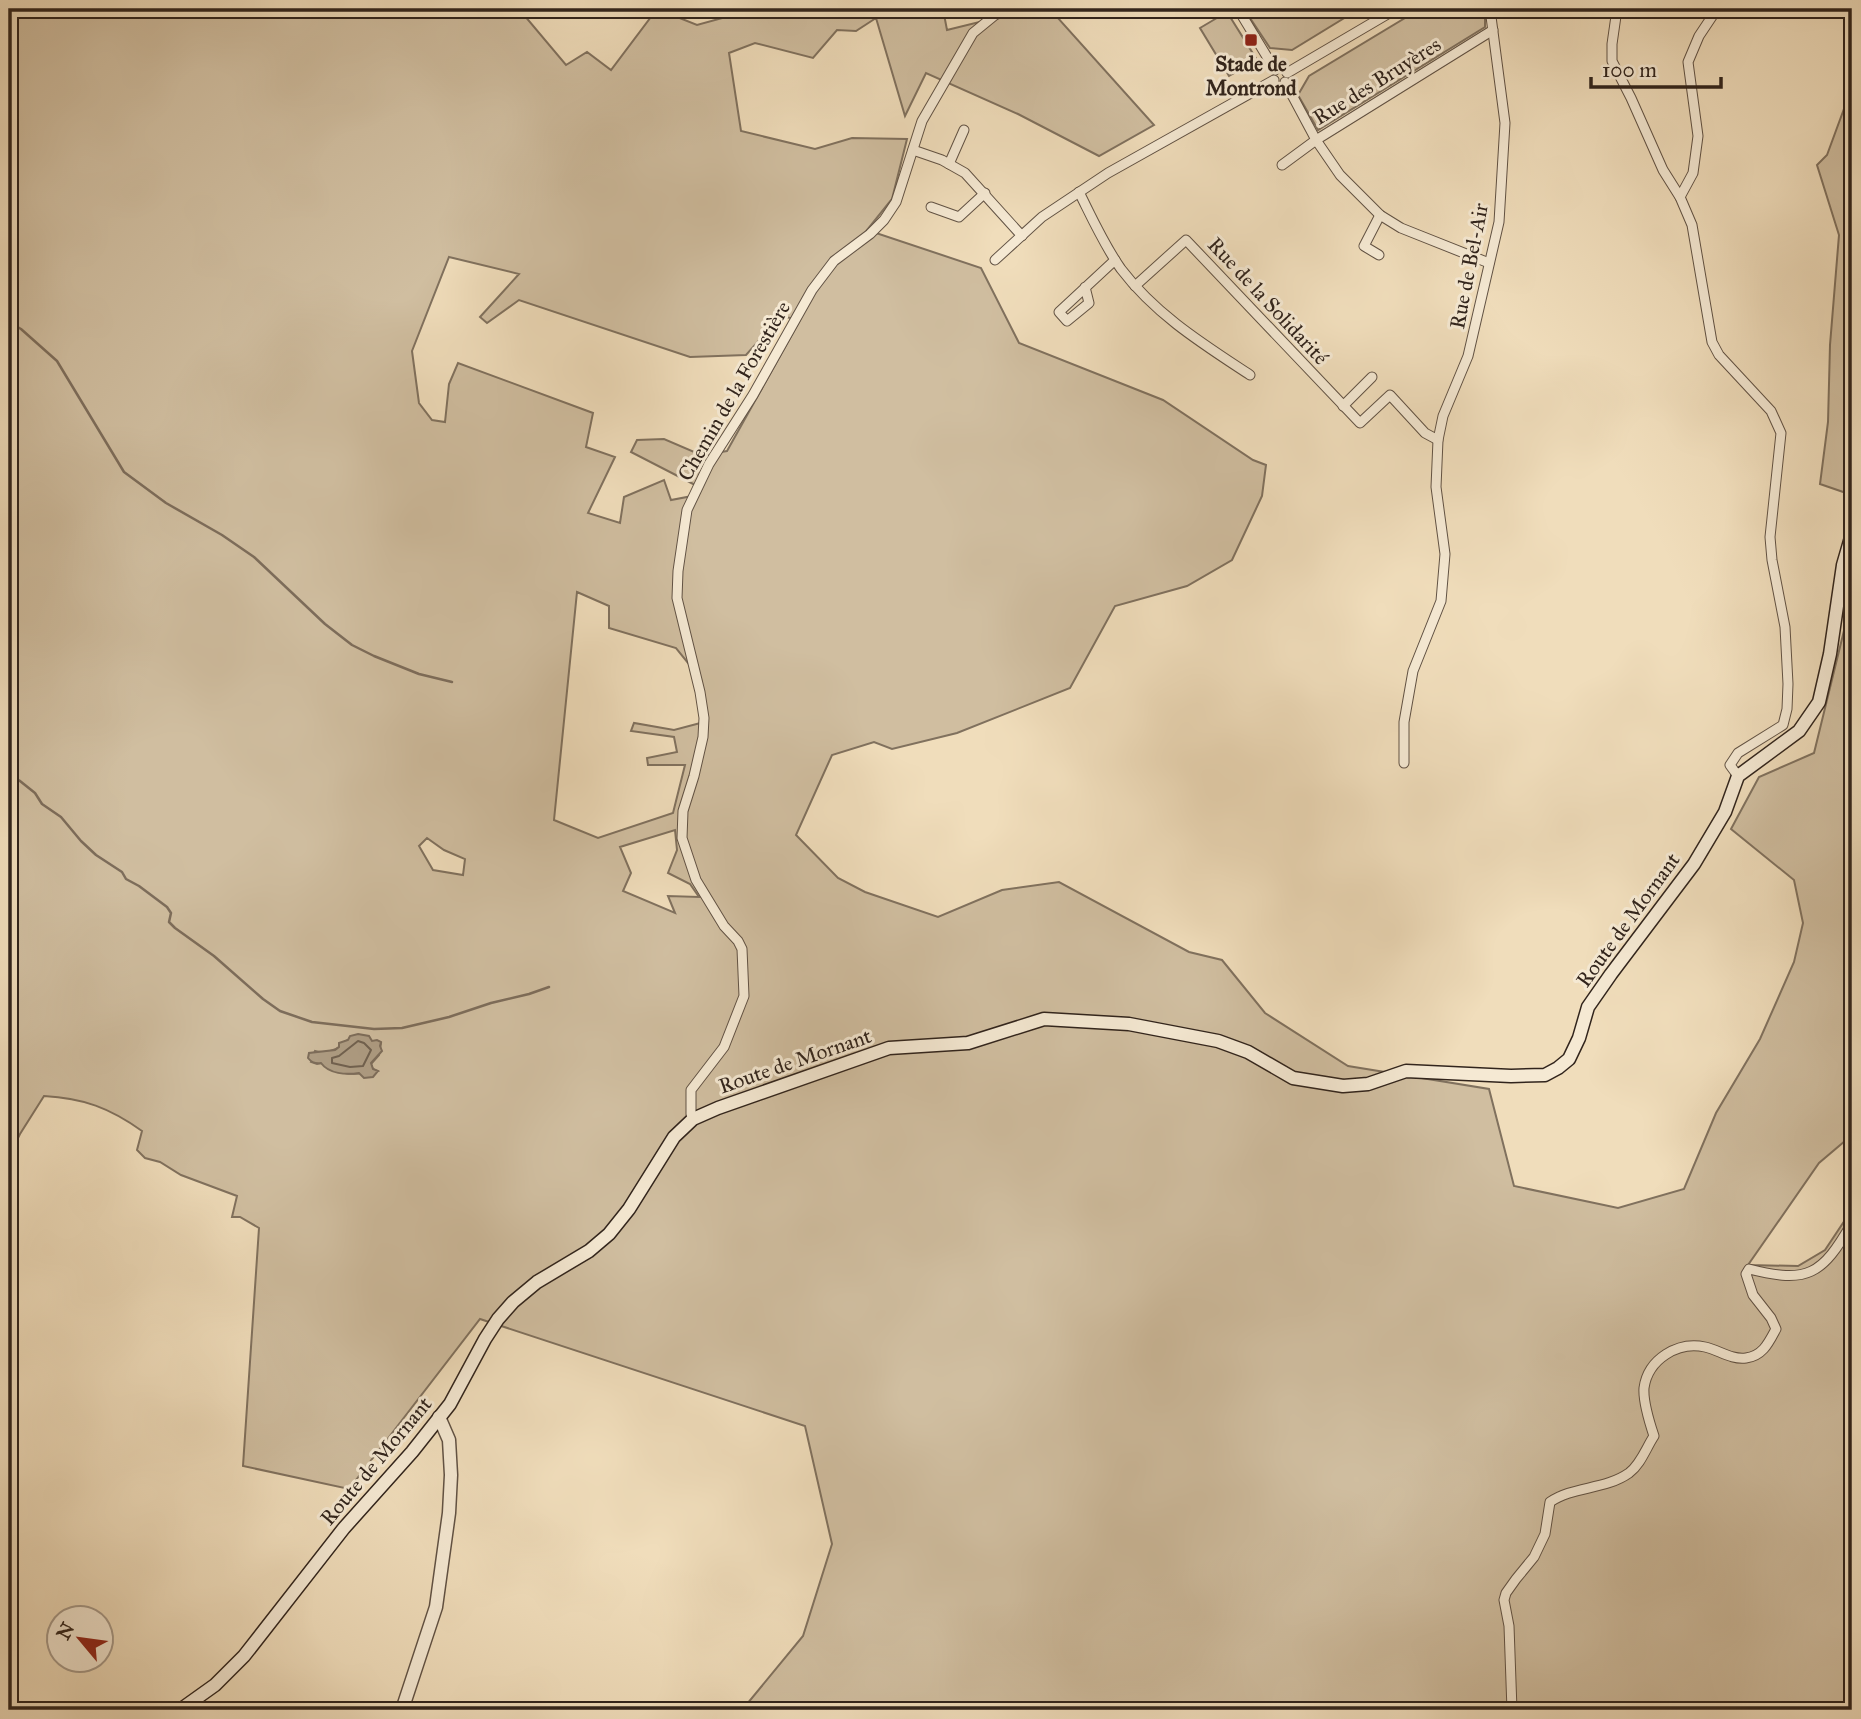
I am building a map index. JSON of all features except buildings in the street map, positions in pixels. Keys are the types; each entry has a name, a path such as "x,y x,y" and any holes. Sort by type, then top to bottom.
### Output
{"main road":[{"path":"1738,776 1800,731 1819,702 1830,654 1843,565 1852,534"},
{"name":"Route de Mornant","path":"180,1710 215,1685 244,1656 344,1528 412,1452 450,1404 498,1320 513,1301 537,1282 589,1251 609,1234 629,1209 674,1136 693,1119 889,1048 968,1043 1044,1019 1129,1024 1217,1041 1248,1052 1293,1078 1343,1086 1368,1084 1406,1071 1545,1075 1569,1059 1588,1007 1694,864 1726,813 1738,776"},
{"path":"402,1710 436,1607 449,1513 449,1440 439,1417"}],"street":[{"name":"Chemin de la Forestière","path":"693,1119 691,1090 724,1046 744,996 742,950 696,880 682,838 683,811 700,750 705,718 677,598 687,510 709,464 753,395 812,290 834,261 870,234 896,202 922,121 973,33 995,15 1009,9"},
{"path":"1238,9 1279,84 1396,9"},
{"name":"Rue de Bel-Air","path":"1404,763 1404,722 1413,671 1441,601 1445,554 1436,486 1438,440 1443,416 1468,356 1499,222 1505,124 1490,9"},
{"path":"1617,9 1612,61 1692,225 1712,342 1719,355 1771,411 1781,433 1770,537 1785,627 1787,709 1783,724 1738,753 1730,765 1738,776"},
{"path":"1680,197 1693,173 1699,136 1688,62 1699,36 1717,9"},
{"name":"Rue des Bruyères","path":"1282,165 1316,140 1493,30"},
{"path":"995,260 1042,217 1079,192 1275,75"},
{"path":"1286,78 1316,140 1340,175 1380,215 1401,228 1489,263"},
{"path":"949,164 964,130"},
{"path":"913,150 965,173 1022,236"},
{"path":"1079,192 1115,260 1135,286 1162,314 1250,375"},
{"path":"931,207 960,217 985,194"},
{"path":"1380,215 1364,246 1380,256"},
{"name":"Rue de la Solidarité","path":"1135,286 1186,240 1343,406"},
{"path":"1084,287 1115,260"},
{"path":"1372,377 1343,406 1360,423 1390,395 1425,433 1438,440"},
{"path":"1512,1710 1509,1626 1504,1601 1506,1593 1534,1557 1545,1534 1550,1503 1559,1496 1615,1481 1630,1472 1640,1460 1654,1436 1644,1389 1649,1372 1663,1355 1681,1346 1705,1347 1727,1356 1746,1358 1765,1350 1776,1329 1754,1295 1746,1274 1749,1269 1782,1276 1806,1275 1829,1260 1852,1223"}],"shaded area":[{"path":"9,9 519,9 566,65 587,52 611,70 657,9 697,25 755,9 943,9 947,30 1032,9 1058,18 1154,125 1099,156 1018,114 926,73 905,116 876,18 856,31 837,30 813,58 755,43 729,53 741,131 815,149 852,138 907,139 892,199 867,230 981,268 1019,343 1163,400 1253,460 1266,465 1262,496 1232,560 1187,586 1115,606 1070,688 957,733 892,749 874,742 832,755 796,835 838,878 865,892 938,917 1002,890 1059,882 1189,952 1222,960 1265,1013 1348,1066 1489,1089 1514,1186 1618,1208 1684,1189 1716,1113 1760,1039 1794,962 1803,923 1794,880 1731,829 1759,777 1814,753 1852,598 1852,1135 1819,1163 1748,1265 1798,1266 1825,1250 1847,1217 1852,1219 1852,1710 742,1710 803,1636 832,1544 805,1426 480,1319 349,1489 243,1466 259,1228 240,1217 232,1217 237,1196 145,1158 137,1150 142,1131 107,1110 71,1099 44,1096 9,1156","holes":["449,257 519,274 480,317 487,323 519,300 690,357 746,355 781,316 800,320 727,451 701,455 664,439 637,440 631,452 701,488 697,495 671,500 664,480 624,497 620,523 588,513 615,457 586,447 593,413 458,363 449,384 445,422 432,420 419,403 412,351","577,592 609,606 609,628 676,648 701,679 708,721 674,730 634,723 631,731 674,737 677,752 647,758 648,765 685,765 673,813 598,838 554,820","675,830 677,850 668,873 690,884 699,897 668,896 675,913 623,891 631,873 620,847","427,838 444,850 465,859 463,875 433,870 419,846","348,1040 381,1043 379,1055 371,1064 377,1071 348,1074 321,1063 311,1062 315,1051 331,1051"]},
{"path":"1244,9 1359,9 1292,50 1270,48"},
{"path":"1420,9 1485,9 1485,27 1318,130 1298,95 1309,76"},
{"path":"1227,12 1257,60 1229,76 1200,28"},
{"path":"1852,87 1852,495 1820,484 1828,422 1830,345 1839,235 1817,165 1827,155"}],"water":[{"path":"358,1034 381,1042 382,1051 371,1063 373,1069 378,1071 373,1077 364,1078 359,1073 333,1072 308,1058 309,1053 335,1050 339,1043"}],"waterway":[{"path":"9,322 21,329 57,361 124,472 166,503 254,557 325,624 352,645 419,674 452,682"},
{"path":"9,776 35,793 42,804 61,817 96,855 167,907 171,913 169,922 175,928 214,956 280,1011 312,1022 374,1029 402,1028 549,987"}],"place":[{"name":"Stade de Montrond","path":"1251,40"}]}
